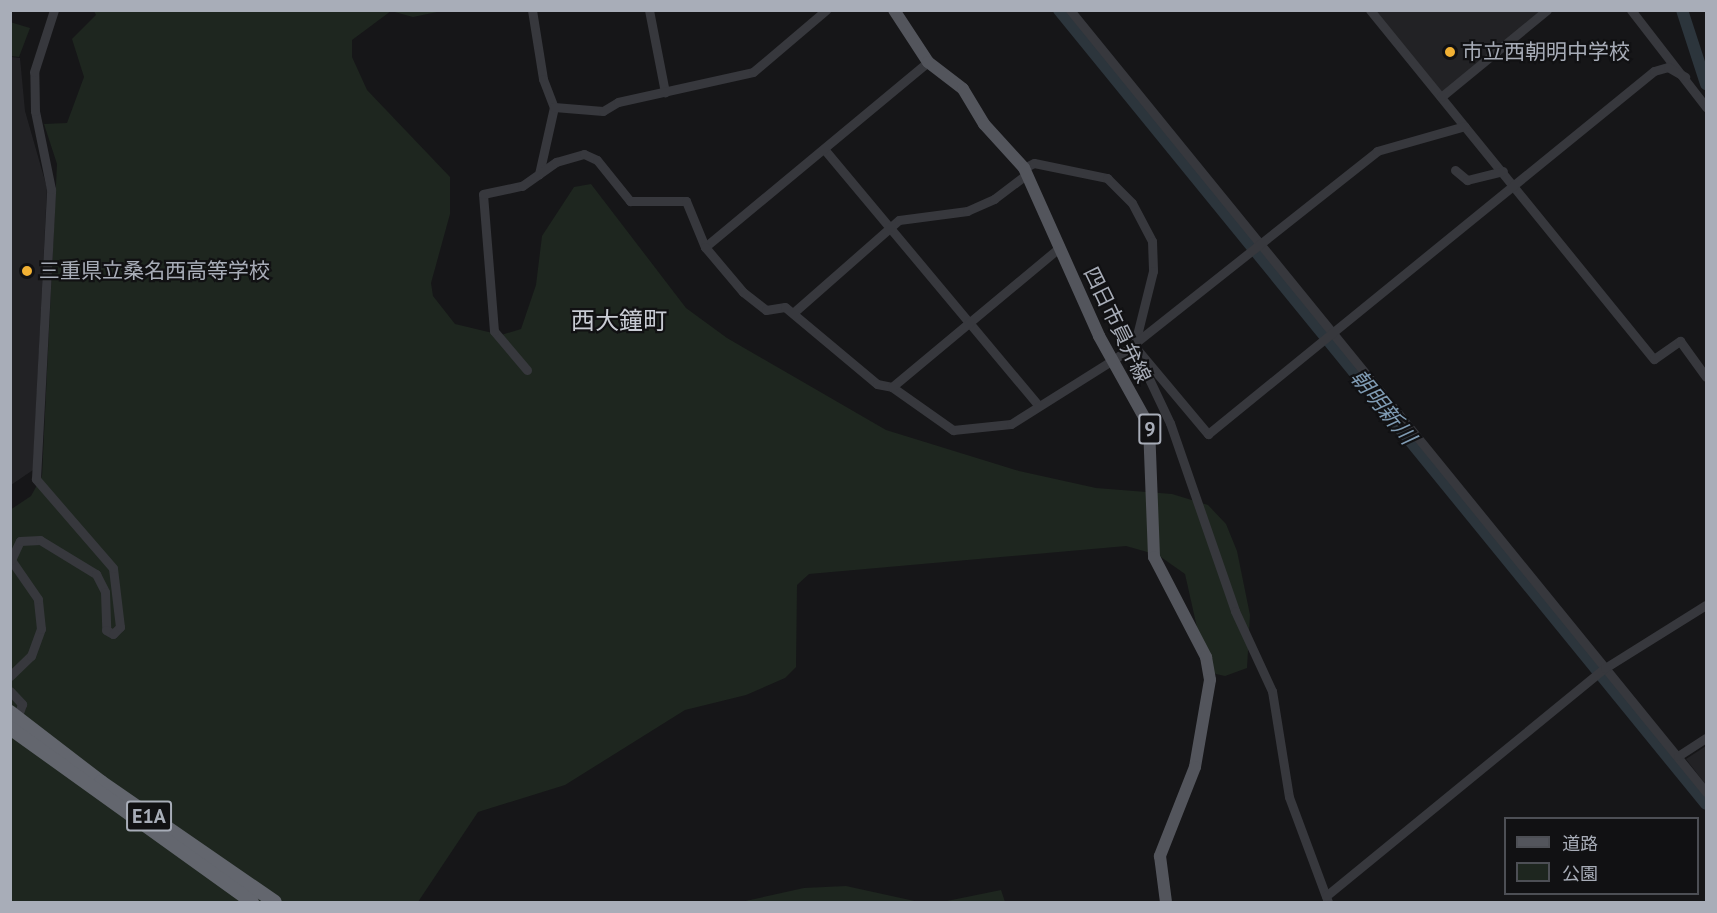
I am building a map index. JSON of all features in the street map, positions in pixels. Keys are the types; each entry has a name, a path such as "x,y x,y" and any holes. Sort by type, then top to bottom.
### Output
{"highway":[{"name":"E1A","path":"10,712 16,729 252,903"},
{"name":"E1A","path":"16,729 275,903"}],"main road":[{"name":"四日市員弁線","path":"894,10 928,62 963,89 984,124 1025,171 1099,336 1149,426 1154,557 1206,657 1210,680 1196,767 1160,856 1166,903"}],"street":[{"path":"10,676 31,656 41,629 38,599 11,560 20,541 40,540 96,574 105,592 106,630 113,634 120,627 113,568 36,479 51,189 35,111 34,72 54,10"},
{"path":"531,10 543,79 554,107 542,172"},
{"path":"649,10 665,92"},
{"path":"554,107 603,111 766,65 826,10"},
{"path":"1070,10 1256,248 1601,672 1678,756 1707,792"},
{"path":"1370,10 1654,359 1680,341 1707,377"},
{"path":"1441,97 1547,10"},
{"path":"1631,10 1707,107"},
{"path":"705,247 928,62"},
{"path":"1134,347 1208,434 1654,70 1668,67 1685,77"},
{"path":"527,370 494,331 483,194 522,186 542,172 584,154 597,160 630,201 686,201 705,247 732,282 766,310 785,307 853,367 877,384 892,387 939,424 964,432 1011,424 1037,404 1134,347 1377,151 1465,126"},
{"path":"824,148 1037,404"},
{"path":"793,313 865,255 890,227 920,213 967,211 994,200 1034,163 1107,178 1132,203 1152,241 1153,271 1134,347 1170,423 1235,611 1272,691 1288,797 1327,899 1601,672 1707,605"},
{"path":"1455,170 1467,180 1503,171"},
{"path":"892,387 966,321 1059,248"},
{"path":"1099,336 1110,362"},
{"path":"10,691 22,704 16,729"},
{"path":"1678,756 1707,738"}],"shaded area":[{"name":"市立西朝明中学校","path":"1374,11 1544,11 1442,93"},
{"name":"三重県立桑名西高等学校","path":"11,57 20,58 25,111 47,188 33,470 11,485"},
{"path":"1706,746 1706,785 1686,759"}],"green space":[{"path":"94,11 391,11 352,40 352,57 367,90 450,177 450,214 431,283 433,296 455,324 501,335 521,329 536,285 542,236 574,187 591,184 686,308 727,338 886,430 1019,471 1096,488 1172,494 1208,505 1226,524 1237,551 1250,615 1247,668 1225,676 1207,672 1185,574 1158,555 1126,546 809,574 797,585 796,667 785,678 746,695 685,710 565,785 478,812 418,902 11,902 10,510 31,496 42,476 57,164 44,124 67,123 84,77 72,39 96,15"},
{"path":"391,11 442,11 413,17"},
{"path":"10,22 30,28 19,57 11,56"},
{"path":"846,886 919,902 741,902 804,888"},
{"path":"1001,890 1005,902 942,902"}],"waterway":[{"name":"朝明新川","path":"1059,10 1706,804"},
{"path":"1682,10 1706,84"}],"place":[{"name":"市立西朝明中学校","path":"1450,52"},
{"name":"三重県立桑名西高等学校","path":"27,271"}],"district":[{"name":"西大鐘町","path":"619,321"}]}
